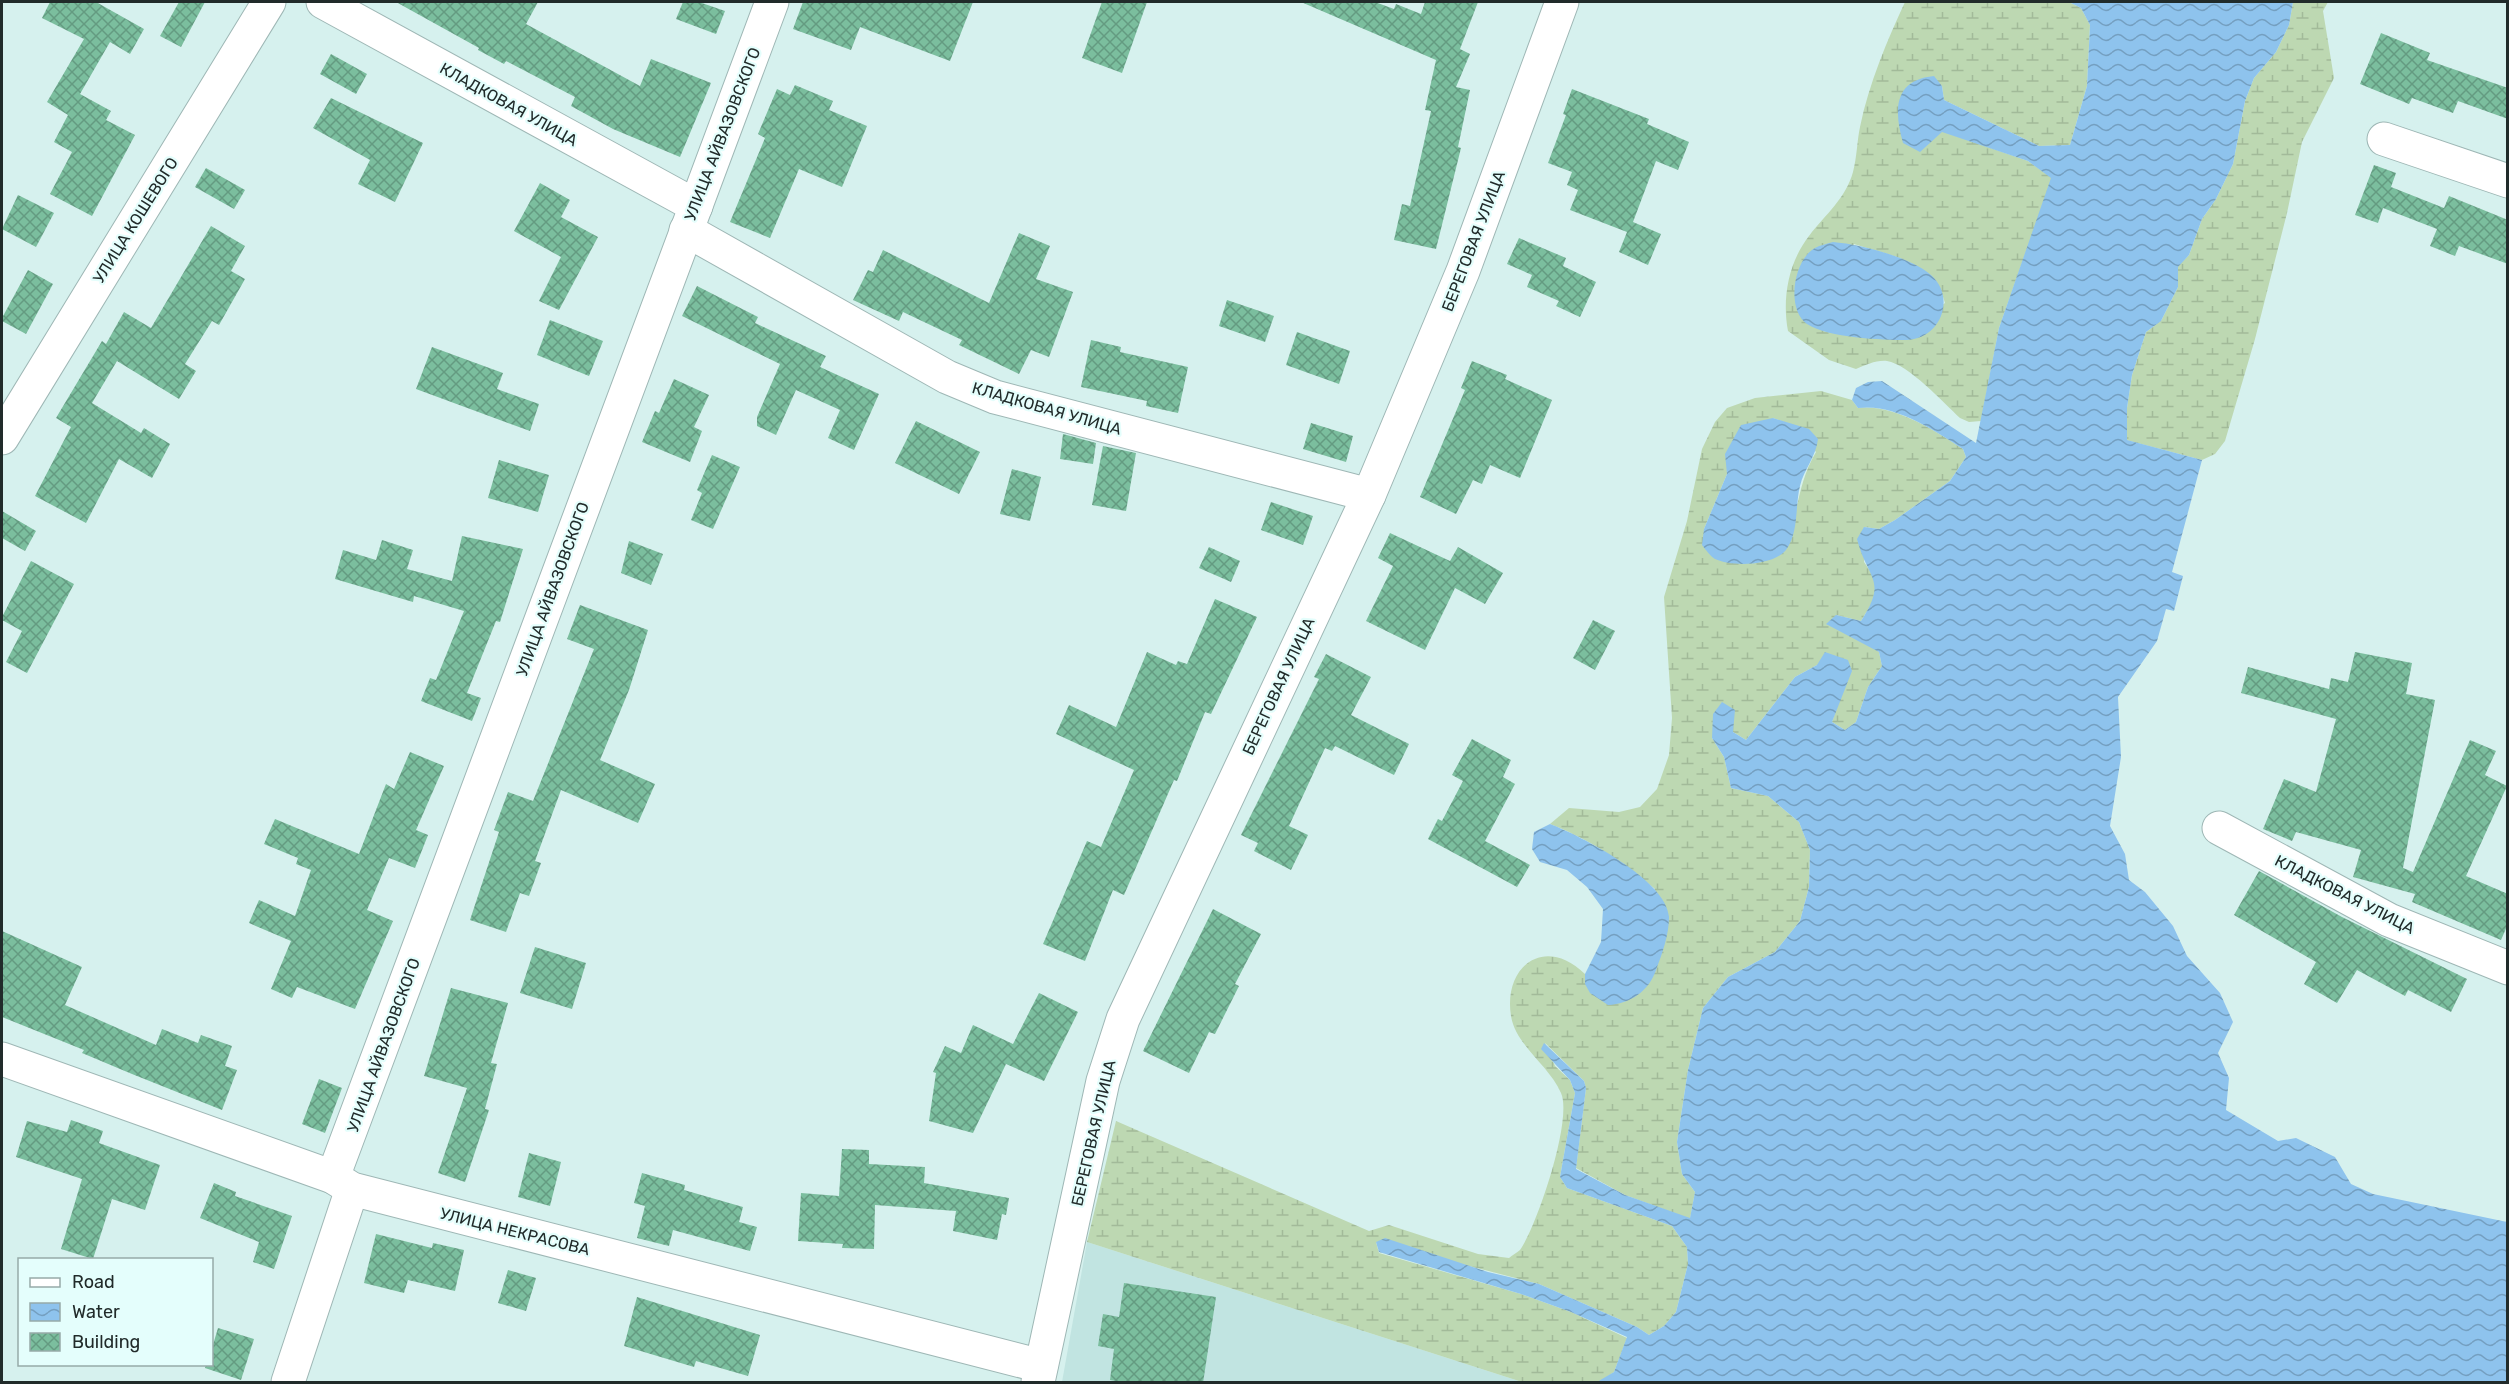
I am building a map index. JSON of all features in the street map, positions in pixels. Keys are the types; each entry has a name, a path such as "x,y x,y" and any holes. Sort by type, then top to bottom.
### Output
{"street":[{"name":"УЛИЦА КОШЕВОГО","path":"2,438 270,2"},
{"name":"КЛАДКОВАЯ УЛИЦА","path":"323,2 691,218 947,377 995,397 1369,495"},
{"name":"УЛИЦА АЙВАЗОВСКОГО","path":"288,1383 343,1183 691,218 772,2"},
{"name":"БЕРЕГОВАЯ УЛИЦА","path":"1039,1374 1103,1081 1123,1019 1369,495 1463,271 1562,2"},
{"path":"2384,139 2508,181"},
{"name":"КЛАДКОВАЯ УЛИЦА","path":"2219,828 2389,920 2508,968"},
{"name":"УЛИЦА НЕКРАСОВА","path":"2,1059 343,1183 1039,1374"}],"shaded area":[{"path":"1087,1242 1522,1382 1062,1382"}],"green space":[{"path":"1905,2 2069,2 2081,8 2090,25 2087,86 2070,145 2039,146 1944,100 1942,86 1920,151 1942,131 2028,161 2052,178 1999,328 1981,421 1969,422 1960,418 1925,385 1896,364 1879,361 1856,369 1829,360 1788,331 1786,294 1792,269 1809,236 1840,198 1850,181 1868,94","holes":["1854,244 1896,257 1921,269 1940,289 1945,303 1895,340 1823,331"]},
{"path":"2293,2 2328,2 2323,11 2334,78 2302,142 2287,213 2255,339 2225,441 2215,454 2202,460 2126,440 2127,408 2132,375 2146,332 2161,321 2178,287 2177,267 2189,255 2202,219 2216,199 2233,164 2245,101 2254,78 2276,52 2289,25"},
{"path":"1821,391 1852,400 1858,408 1886,410 1913,420 1963,449 1966,457 1950,481 1895,520 1879,529 1864,527 1864,562 1875,578 1875,598 1861,621 1836,615 1879,652 1882,666 1868,687 1856,722 1845,730 1832,722 1839,701 1817,665 1795,677 1746,740 1733,732 1712,738 1724,757 1731,788 1768,796 1799,822 1810,850 1809,887 1800,921 1775,952 1728,977 1703,1008 1688,1070 1677,1142 1682,1174 1695,1192 1690,1219 1625,1195 1576,1168 1586,1088 1584,1081 1545,1043 1555,1066 1570,1080 1575,1093 1560,1177 1567,1188 1672,1226 1687,1247 1688,1264 1676,1312 1664,1326 1649,1335 1637,1327 1539,1284 1376,1242 1379,1253 1521,1294 1571,1312 1627,1338 1614,1372 1601,1381 1522,1382 1087,1242 1116,1121 1369,1231 1389,1225 1478,1254 1509,1258 1520,1250 1544,1197 1558,1148 1563,1106 1561,1093 1556,1083 1519,1037 1514,1027 1510,998 1513,983 1520,971 1530,962 1541,957 1555,957 1570,962 1585,974 1585,984 1655,889 1605,852 1550,824 1569,808 1619,812 1640,807 1657,789 1669,755 1672,718 1664,597 1687,521 1702,449 1715,422 1727,408 1755,398","holes":["1773,418 1790,424 1816,452 1801,488 1786,549 1704,529 1727,474"]}],"water":[{"path":"2069,2 2293,2 2289,25 2276,52 2254,78 2245,101 2233,164 2216,199 2202,219 2189,255 2178,267 2178,287 2161,321 2146,332 2132,375 2127,408 2127,440 2202,460 2172,572 2183,576 2174,611 2166,609 2157,641 2118,697 2121,757 2110,826 2125,854 2129,880 2145,892 2173,926 2187,956 2220,993 2233,1022 2218,1053 2229,1078 2226,1110 2278,1141 2296,1138 2335,1157 2351,1184 2373,1194 2507,1222 2507,1382 1597,1382 1614,1372 1627,1337 1571,1312 1521,1294 1379,1252 1376,1242 1385,1238 1488,1272 1539,1284 1637,1327 1649,1335 1664,1326 1676,1312 1688,1264 1687,1247 1672,1226 1567,1188 1560,1177 1575,1093 1570,1080 1541,1049 1544,1043 1584,1081 1586,1088 1576,1169 1625,1195 1690,1218 1695,1192 1682,1174 1677,1142 1688,1070 1703,1008 1728,977 1775,952 1800,921 1809,887 1810,850 1799,822 1768,796 1731,788 1724,757 1712,738 1713,714 1722,702 1735,710 1733,732 1746,740 1795,677 1817,665 1825,652 1848,660 1852,671 1832,722 1845,730 1856,722 1868,687 1882,666 1879,652 1826,624 1836,615 1861,621 1869,607 1873,596 1873,580 1857,539 1864,527 1879,529 1950,481 1966,457 1963,449 1913,419 1886,410 1858,408 1852,400 1856,388 1868,382 1882,381 1976,443 1999,328 2051,178 2028,161 1942,132 1920,152 1903,143 1898,120 1900,99 1911,84 1934,76 1942,86 1944,100 2039,146 2070,145 2087,86 2090,25 2081,8"},
{"path":"1833,242 1884,252 1922,268 1931,275 1939,284 1943,295 1941,316 1936,325 1928,333 1918,338 1895,340 1841,335 1807,324 1800,317 1796,308 1797,274 1807,254 1817,247"},
{"path":"1773,418 1809,429 1818,439 1815,452 1800,486 1793,536 1786,550 1772,559 1752,564 1722,562 1710,555 1702,545 1704,529 1727,474 1725,454 1741,425"},
{"path":"1550,824 1601,849 1639,874 1665,903 1669,924 1661,957 1649,984 1631,999 1608,1005 1590,993 1585,984 1585,974 1601,942 1603,909 1587,887 1567,870 1540,862 1532,849 1534,832"}],"building":[{"path":"50,2 96,2 144,29 130,54 110,42 80,94 111,111 106,120 135,135 92,216 50,194 72,152 54,142 68,115 47,102 84,39 42,18"},
{"path":"179,2 205,2 181,47 160,36"},
{"path":"396,2 538,2 526,24 640,86 651,59 711,83 680,157 613,129 571,106 575,97 506,61 504,64"},
{"path":"683,2 699,2 725,11 716,34 676,19"},
{"path":"803,2 973,2 950,61 860,27 851,50 793,29"},
{"path":"1102,2 1147,2 1122,73 1082,58"},
{"path":"1301,2 1375,2 1394,9 1396,4 1421,14 1425,2 1478,2 1460,49 1470,54 1456,87 1470,90 1458,147 1461,148 1436,249 1394,240 1402,204 1410,206 1431,111 1425,110 1436,60"},
{"path":"2381,33 2430,53 2427,60 2508,88 2508,119 2458,101 2453,113 2412,98 2409,104 2360,84"},
{"path":"331,54 367,74 356,94 320,74"},
{"path":"795,85 833,101 829,110 867,126 842,187 799,169 770,238 730,222 765,138 758,134 777,89 790,95"},
{"path":"1572,89 1649,119 1647,124 1689,142 1678,170 1656,161 1633,222 1661,234 1648,265 1619,252 1627,232 1570,210 1578,190 1567,185 1572,172 1548,163 1566,115 1563,114"},
{"path":"331,98 423,143 395,202 358,184 370,160 313,128"},
{"path":"2374,165 2396,173 2391,187 2444,208 2449,196 2508,220 2508,264 2459,246 2455,256 2430,246 2437,229 2383,208 2378,223 2355,215"},
{"path":"206,168 245,190 234,209 195,187"},
{"path":"540,183 570,200 561,217 598,237 559,310 539,301 561,257 514,231"},
{"path":"18,195 54,213 36,247 2,229"},
{"path":"211,226 245,246 231,271 245,279 219,325 212,321 185,364 196,371 179,399 117,361 92,403 141,433 144,428 170,444 152,478 119,459 86,523 35,496 71,427 56,418 102,341 106,344 124,312 151,328"},
{"path":"1019,233 1050,246 1036,279 1073,292 1049,357 1031,350 1019,374 959,345 962,340 903,312 899,321 853,300 868,270 873,272 883,250 989,303"},
{"path":"1519,238 1566,258 1563,266 1596,282 1580,317 1556,306 1559,301 1527,287 1532,275 1507,264"},
{"path":"28,270 53,284 26,334 2,321 2,318"},
{"path":"697,286 758,317 755,323 826,356 820,367 879,394 854,450 828,438 840,410 796,390 776,435 757,426 757,417 780,364 682,316"},
{"path":"1227,300 1274,316 1265,342 1219,326"},
{"path":"550,320 603,341 589,376 537,355"},
{"path":"1297,332 1350,351 1339,384 1286,365"},
{"path":"1091,340 1121,347 1120,352 1188,367 1178,413 1146,406 1147,401 1081,387"},
{"path":"432,347 503,373 497,389 539,404 530,431 416,389"},
{"path":"1472,361 1507,375 1505,379 1552,400 1520,478 1490,465 1482,484 1473,480 1456,514 1420,497 1465,390 1461,388"},
{"path":"674,379 709,395 694,427 702,431 690,462 642,442 655,411 659,413"},
{"path":"916,421 980,452 959,494 895,463"},
{"path":"1311,423 1353,436 1346,462 1303,449"},
{"path":"1063,434 1096,443 1093,464 1060,459"},
{"path":"1103,446 1136,453 1126,511 1092,505"},
{"path":"712,455 740,467 713,529 691,520 702,493 697,490"},
{"path":"499,460 549,475 538,512 488,498"},
{"path":"1012,469 1041,477 1030,521 1000,514"},
{"path":"1271,502 1313,516 1303,545 1261,530"},
{"path":"2,511 36,531 25,551 2,538"},
{"path":"1390,533 1450,561 1458,547 1503,573 1485,604 1455,588 1425,650 1366,621 1393,566 1378,558"},
{"path":"462,536 523,549 500,622 496,621 467,693 481,698 472,721 421,701 430,678 436,680 464,611 414,596 413,602 335,579 343,550 376,560 382,540 413,550 407,569 452,581"},
{"path":"629,541 663,554 651,585 621,573"},
{"path":"1209,547 1240,561 1231,582 1199,568"},
{"path":"31,561 74,584 27,673 6,662 22,631 2,620 2,617"},
{"path":"1215,599 1257,617 1211,714 1205,712 1177,781 1174,780 1124,895 1113,890 1085,961 1043,944 1087,841 1101,847 1134,770 1056,734 1069,705 1116,727 1147,652 1176,665 1178,661 1187,664"},
{"path":"580,605 648,630 629,690 600,760 655,784 638,823 561,790 535,861 541,863 529,896 520,893 506,932 470,920 499,832 494,830 508,792 533,801 594,649 567,639"},
{"path":"1593,620 1615,631 1595,670 1573,658"},
{"path":"2355,652 2412,663 2406,694 2435,700 2403,868 2413,872 2470,740 2496,751 2485,775 2507,786 2466,876 2508,894 2508,924 2501,940 2412,902 2415,894 2353,877 2361,850 2296,832 2292,841 2263,829 2284,779 2316,792 2336,719 2241,693 2248,667 2329,689 2331,678 2348,682"},
{"path":"1326,654 1371,677 1351,715 1409,744 1394,775 1335,746 1332,751 1325,748 1289,826 1308,835 1291,870 1254,851 1258,843 1241,835 1319,679 1314,677"},
{"path":"1472,739 1511,760 1503,777 1515,784 1485,841 1530,865 1517,887 1428,839 1438,819 1442,821 1463,781 1452,775"},
{"path":"410,752 444,766 416,830 428,835 415,868 389,858 367,910 393,921 355,1009 297,987 292,998 271,989 291,941 249,923 259,900 295,916 311,870 296,864 298,858 264,844 275,819 359,854 386,784 394,789"},
{"path":"2259,871 2342,917 2467,979 2451,1012 2408,990 2405,996 2357,970 2337,1003 2304,984 2316,962 2234,915"},
{"path":"1213,909 1261,934 1235,984 1239,986 1215,1034 1209,1032 1189,1073 1143,1051"},
{"path":"2,931 82,967 65,1005 156,1045 162,1029 198,1043 201,1035 232,1046 225,1066 237,1070 222,1110 82,1053 84,1050 2,1017"},
{"path":"535,947 586,963 572,1009 520,993"},
{"path":"451,988 508,1003 491,1063 497,1064 485,1109 489,1110 465,1182 438,1173 467,1088 424,1076"},
{"path":"1039,993 1078,1012 1044,1081 1006,1064 973,1133 929,1121 936,1073 933,1072 945,1046 961,1053 973,1025 1013,1044"},
{"path":"319,1079 342,1088 325,1133 302,1124"},
{"path":"71,1120 103,1131 99,1143 160,1165 145,1210 112,1199 93,1258 61,1249 82,1179 16,1157 27,1121 67,1132"},
{"path":"842,1149 869,1150 869,1164 925,1167 924,1183 1009,1198 1006,1215 1002,1214 997,1240 953,1231 956,1211 875,1205 874,1249 842,1248 843,1244 798,1241 801,1193 839,1196"},
{"path":"529,1153 561,1162 550,1206 518,1197"},
{"path":"642,1173 685,1185 684,1190 743,1207 739,1222 757,1227 750,1251 673,1230 669,1246 637,1238 645,1206 634,1203"},
{"path":"214,1183 236,1192 235,1196 292,1216 274,1269 253,1262 259,1242 200,1218"},
{"path":"376,1234 432,1248 433,1243 464,1250 455,1291 408,1280 404,1293 364,1283"},
{"path":"508,1270 536,1278 526,1311 498,1303"},
{"path":"1124,1283 1216,1297 1203,1383 1128,1383 1110,1380 1114,1349 1098,1346 1103,1314 1119,1317"},
{"path":"637,1297 760,1335 748,1376 696,1361 694,1367 624,1346"},
{"path":"218,1328 254,1339 241,1380 205,1368 213,1366 213,1345"}]}
